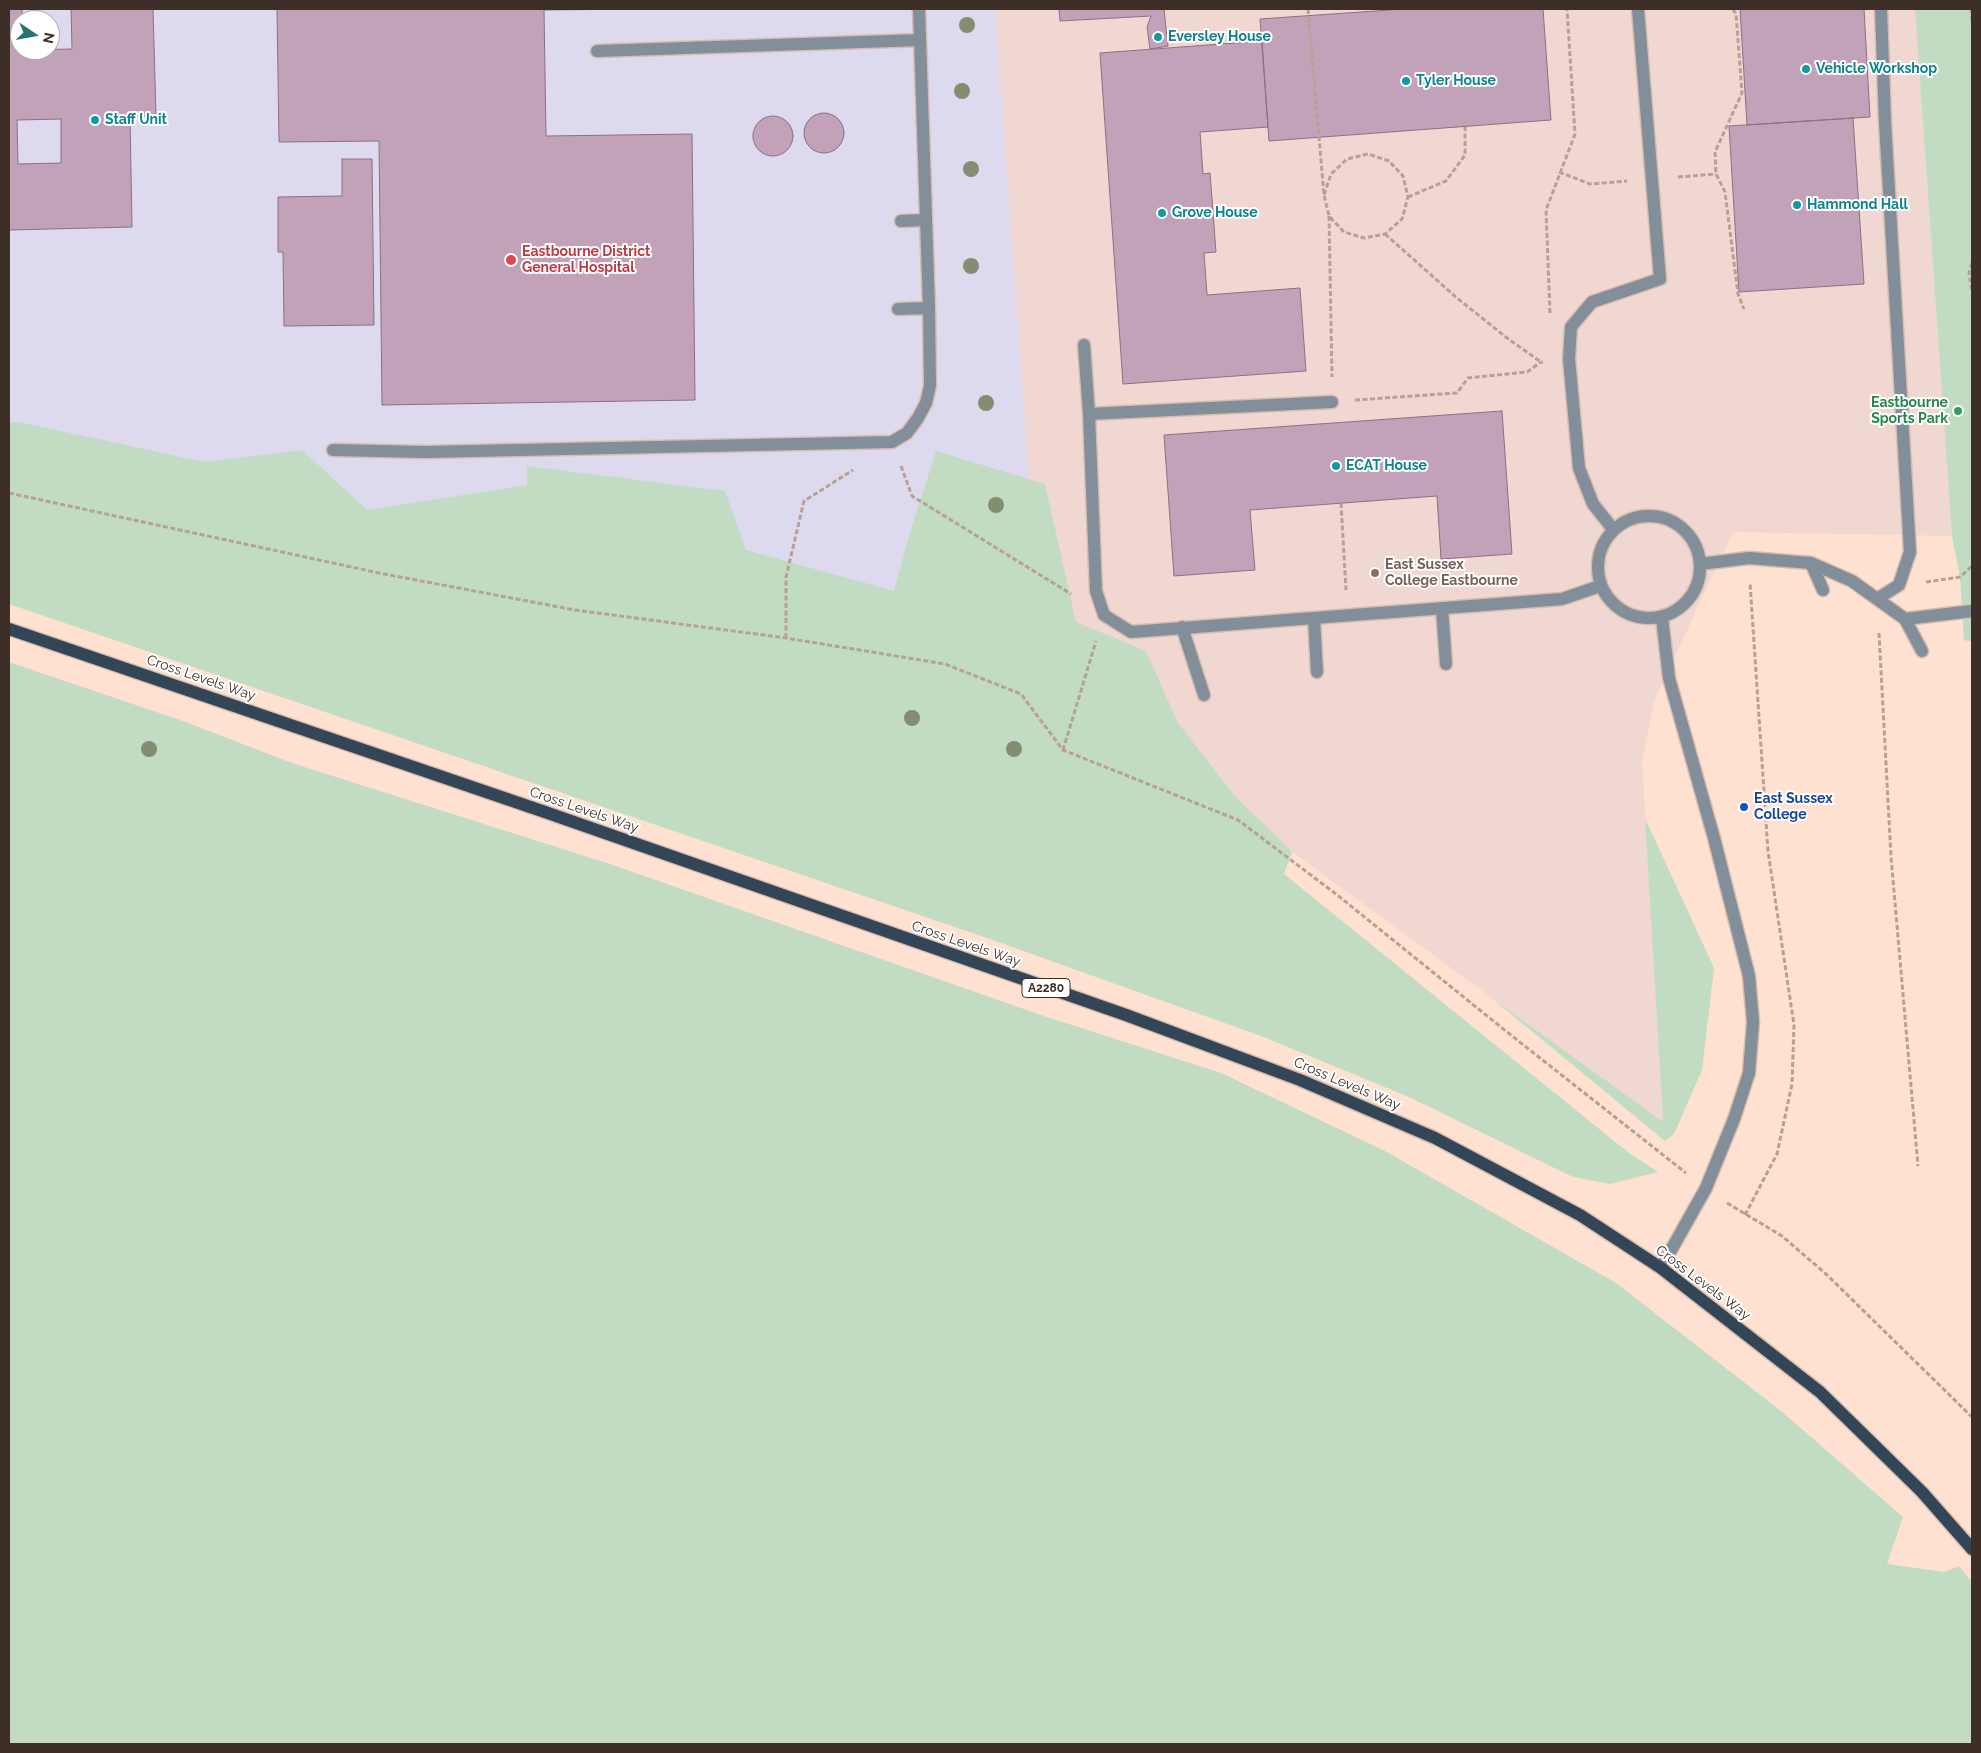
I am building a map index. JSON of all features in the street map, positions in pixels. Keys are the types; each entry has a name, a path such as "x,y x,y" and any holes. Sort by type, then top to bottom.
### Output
{"main road":[{"name":"Cross Levels Way","path":"9,629 545,812 1126,1015 1300,1080 1436,1138 1580,1215 1661,1268 1820,1392 1922,1492 1972,1549"}],"lane":[{"path":"333,450 435,452 892,442 907,433 926,403 930,386 919,9"},
{"path":"1613,529 1593,504 1579,468 1569,359 1571,327 1592,302 1660,279 1638,9"},
{"path":"1877,599 1899,585 1910,552 1885,122 1881,9"},
{"path":"597,51 920,40"},
{"path":"901,221 925,220"},
{"path":"898,310 929,308"},
{"path":"1084,345 1089,414 1096,591 1104,615 1131,632 1562,599 1600,586"},
{"path":"1089,414 1332,402"},
{"path":"1644,516 1660,517 1676,523 1688,534 1697,548 1700,564 1698,582 1691,598 1678,610 1662,618 1632,617 1618,610 1600,586 1597,571 1598,556 1604,541 1613,529 1627,520 1644,516"},
{"path":"1700,564 1749,558 1811,563 1852,582 1905,620 1922,651"},
{"path":"1811,563 1823,590"},
{"path":"1442,608 1446,664"},
{"path":"1905,620 1972,611"},
{"path":"1314,618 1317,672"},
{"path":"1661,1268 1706,1188 1734,1119 1749,1073 1753,1022 1749,976 1714,838 1669,678 1662,618"},
{"path":"1182,627 1204,695"}],"path":[{"path":"1308,9 1324,194 1329,216 1332,402 1457,393 1468,378 1527,372 1541,362 1546,361"},
{"path":"1550,314 1546,210 1575,134 1567,9"},
{"path":"1733,9 1736,14 1742,93 1715,152 1716,174 1725,192 1738,294 1744,310"},
{"path":"1971,9 1972,22"},
{"path":"1408,197 1446,181 1465,155 1465,127"},
{"path":"1324,194 1331,174 1347,159 1368,154 1388,161 1403,176 1408,197 1402,219 1385,234 1364,238 1344,232 1329,216"},
{"path":"1385,234 1458,298 1541,362"},
{"path":"1972,263 1969,272 1972,292"},
{"path":"786,638 786,577 804,501 882,451 892,442 912,496 1104,615 1063,750"},
{"path":"9,493 379,573 575,610 786,638 945,664 1021,694 1063,750 1238,820 1336,894 1672,1162"},
{"path":"1341,503 1347,616"},
{"path":"1749,558 1768,851 1794,1025 1792,1084 1777,1154 1745,1216 1782,1236 1826,1274 1972,1417"},
{"path":"1877,599 1891,858 1918,1166"}],"shaded area":[{"name":"Eastbourne District General Hospital","path":"9,9 995,9 1042,656 9,471"},
{"name":"East Sussex College Eastbourne","path":"995,9 1915,9 1952,536 1733,532 1654,701 1642,761 1663,1123 1045,671 1042,656"}],"green space":[{"path":"1915,9 1972,9 1972,642 1964,640 1960,577 1952,536"},
{"path":"9,422 19,422 205,462 302,450 367,510 527,485 527,466 725,491 746,550 894,591 936,451 1045,484 1076,622 1146,651 1178,723 1234,795 1292,852 1284,874 1629,1153 1658,1172 1610,1184 1573,1177 1409,1097 1261,1036 987,938 9,604"},
{"path":"9,662 183,721 292,763 610,864 1041,1015 1221,1073 1385,1151 1616,1283 1781,1411 1903,1517 1887,1564 1944,1572 1959,1566 1972,1582 1972,1744 9,1744"},
{"path":"1645,818 1714,968 1702,1070 1674,1134 1665,1141 1489,996 1663,1122"}],"building":[{"name":"Staff Unit","path":"9,9 22,9 10,10 10,60 60,60 60,49 72,49 71,9 153,9 156,116 130,116 132,227 9,230","holes":["61,119 61,163 18,164 17,120"]},
{"path":"277,9 645,9 544,10 546,136 692,134 695,400 382,405 379,141 279,142"},
{"name":"Eversley House","path":"1059,9 1167,9 1164,10 1168,46 1150,49 1147,27 1151,16 1060,21"},
{"name":"Tyler House","path":"1404,9 1543,9 1551,120 1269,141 1260,19"},
{"name":"Vehicle Workshop","path":"1740,9 1864,9 1870,117 1747,125"},
{"name":"Grove House","path":"1262,41 1268,127 1200,132 1203,174 1210,173 1216,252 1204,253 1207,295 1300,288 1306,371 1123,384 1100,53"},
{"path":"828,113 835,116 841,122 844,133 843,141 835,150 828,153 820,153 813,150 805,141 804,129 807,122 816,114"},
{"path":"777,116 784,119 790,125 793,136 792,144 784,153 777,156 769,156 762,153 754,144 753,132 756,125 765,117"},
{"name":"Hammond Hall","path":"1853,118 1864,284 1739,292 1729,126"},
{"path":"342,159 372,159 374,325 284,326 283,252 278,252 278,197 342,196"},
{"name":"ECAT House","path":"1502,411 1512,554 1441,559 1437,496 1250,510 1255,570 1174,576 1164,435"}],"place":[{"name":"Eversley House","path":"1158,37"},
{"name":"Vehicle Workshop","path":"1806,69"},
{"name":"Tyler House","path":"1406,81"},
{"name":"Staff Unit","path":"95,120"},
{"name":"Hammond Hall","path":"1797,205"},
{"name":"Grove House","path":"1162,213"},
{"name":"Eastbourne District General Hospital","path":"511,260"},
{"name":"Eastbourne Sports Park","path":"1958,411"},
{"name":"ECAT House","path":"1336,466"},
{"name":"East Sussex College Eastbourne","path":"1375,573"},
{"name":"East Sussex College","path":"1744,807"}]}
